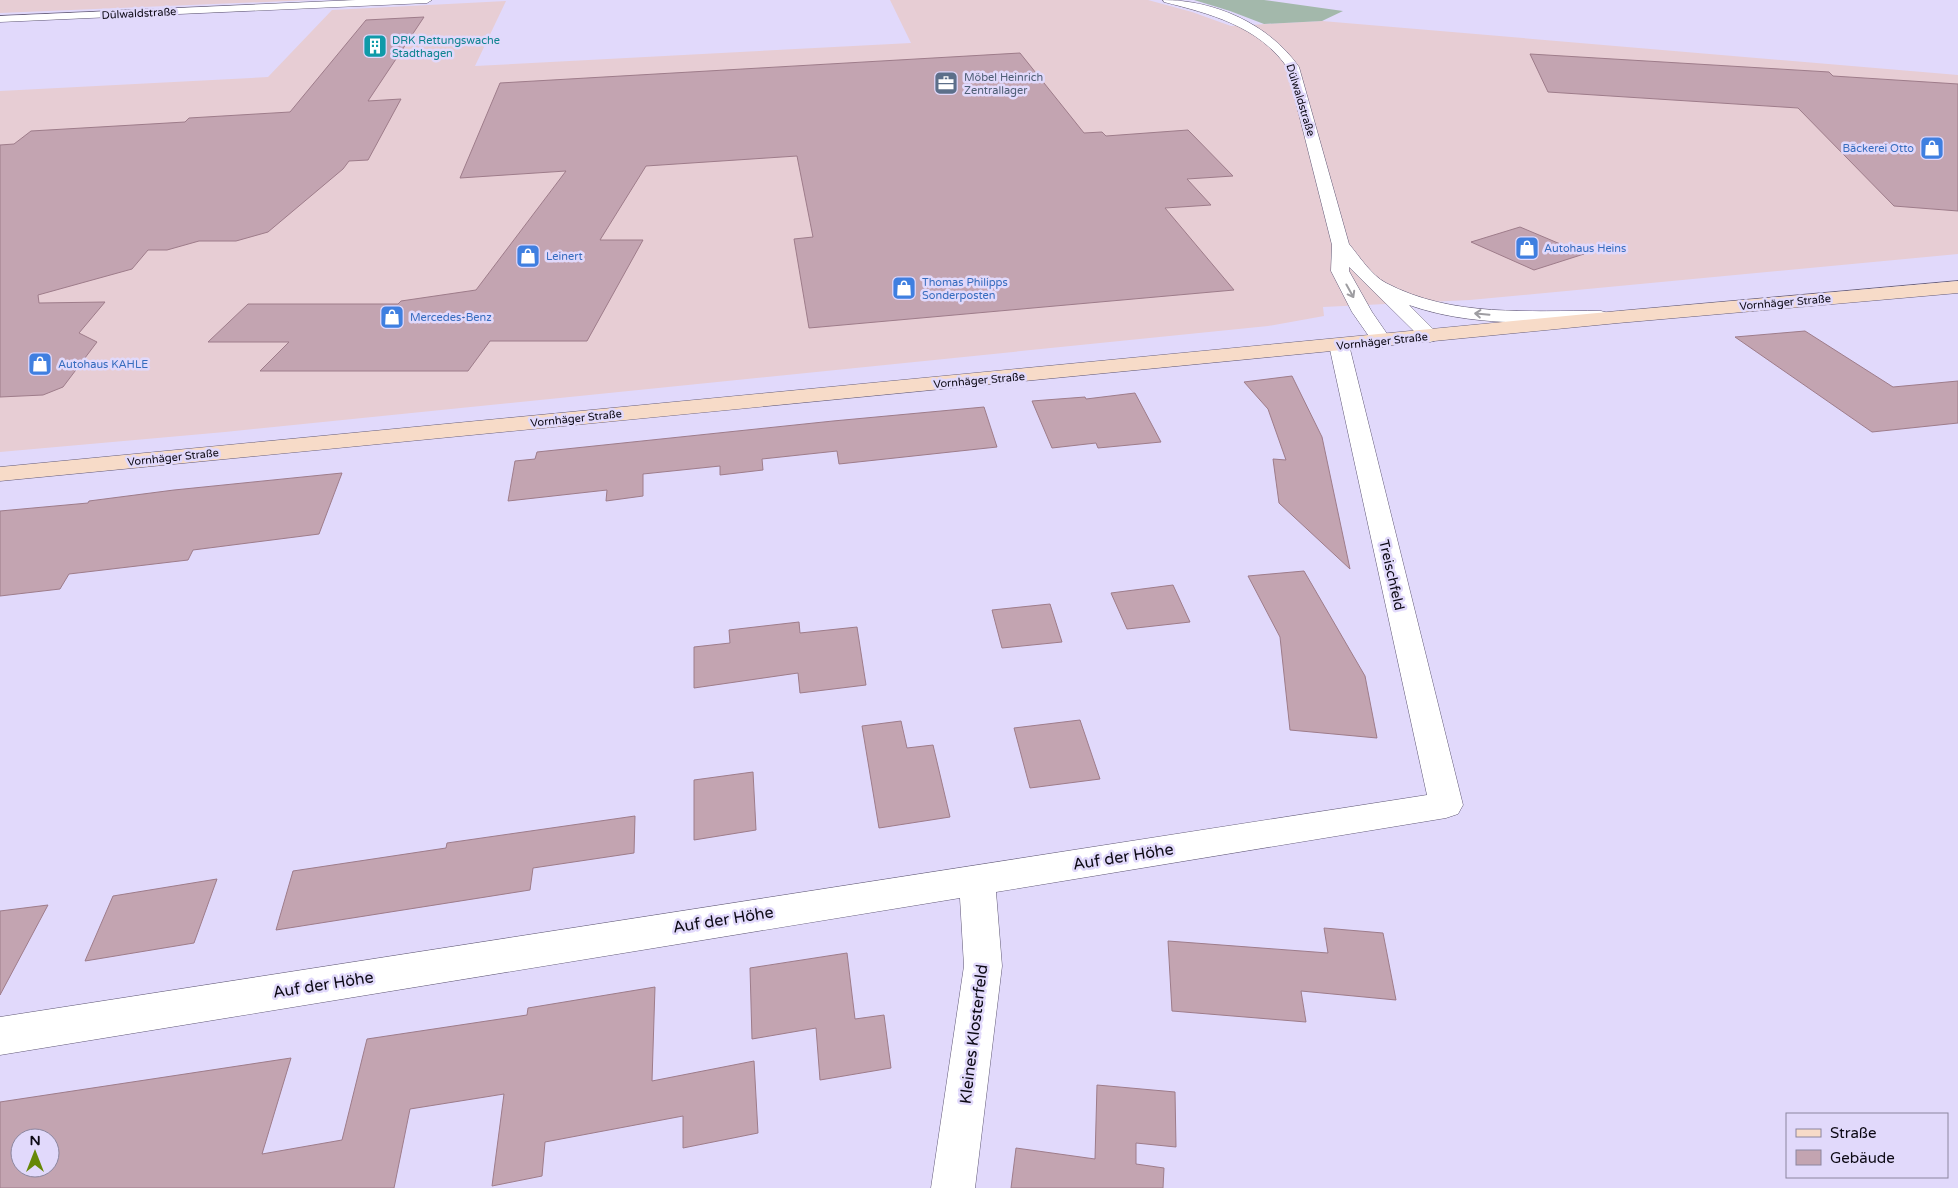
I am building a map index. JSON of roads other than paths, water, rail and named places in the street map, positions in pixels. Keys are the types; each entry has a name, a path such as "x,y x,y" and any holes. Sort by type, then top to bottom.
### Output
{"main road":[{"name":"Vornhäger Straße","path":"0,474 1618,317 1958,287"}],"street":[{"name":"Dülwaldstraße","path":"0,19 427,0"},
{"name":"Dülwaldstraße","path":"1168,0 1215,13 1241,24 1267,38 1286,54 1293,67 1341,245 1340,271 1362,312 1382,341"},
{"name":"Dülwaldstraße","path":"1341,245 1377,286 1430,336"},
{"path":"1377,286 1419,303 1456,312 1487,315 1618,317"},
{"name":"Treischfeld","path":"1339,345 1446,805"},
{"name":"Auf der Höhe","path":"0,1036 1446,805"},
{"name":"Kleines Klosterfeld","path":"953,1188 983,966 977,880"}],"place":[{"name":"DRK Rettungswache Stadthagen","path":"375,46"},
{"name":"Möbel Heinrich Zentrallager","path":"946,83"},
{"name":"Bäckerei Otto","path":"1932,148"},
{"name":"Autohaus Heins","path":"1527,248"},
{"name":"Leinert","path":"528,256"},
{"name":"Thomas Philipps Sonderposten","path":"904,288"},
{"name":"Mercedes-Benz","path":"392,317"},
{"name":"Autohaus KAHLE","path":"40,364"}]}
